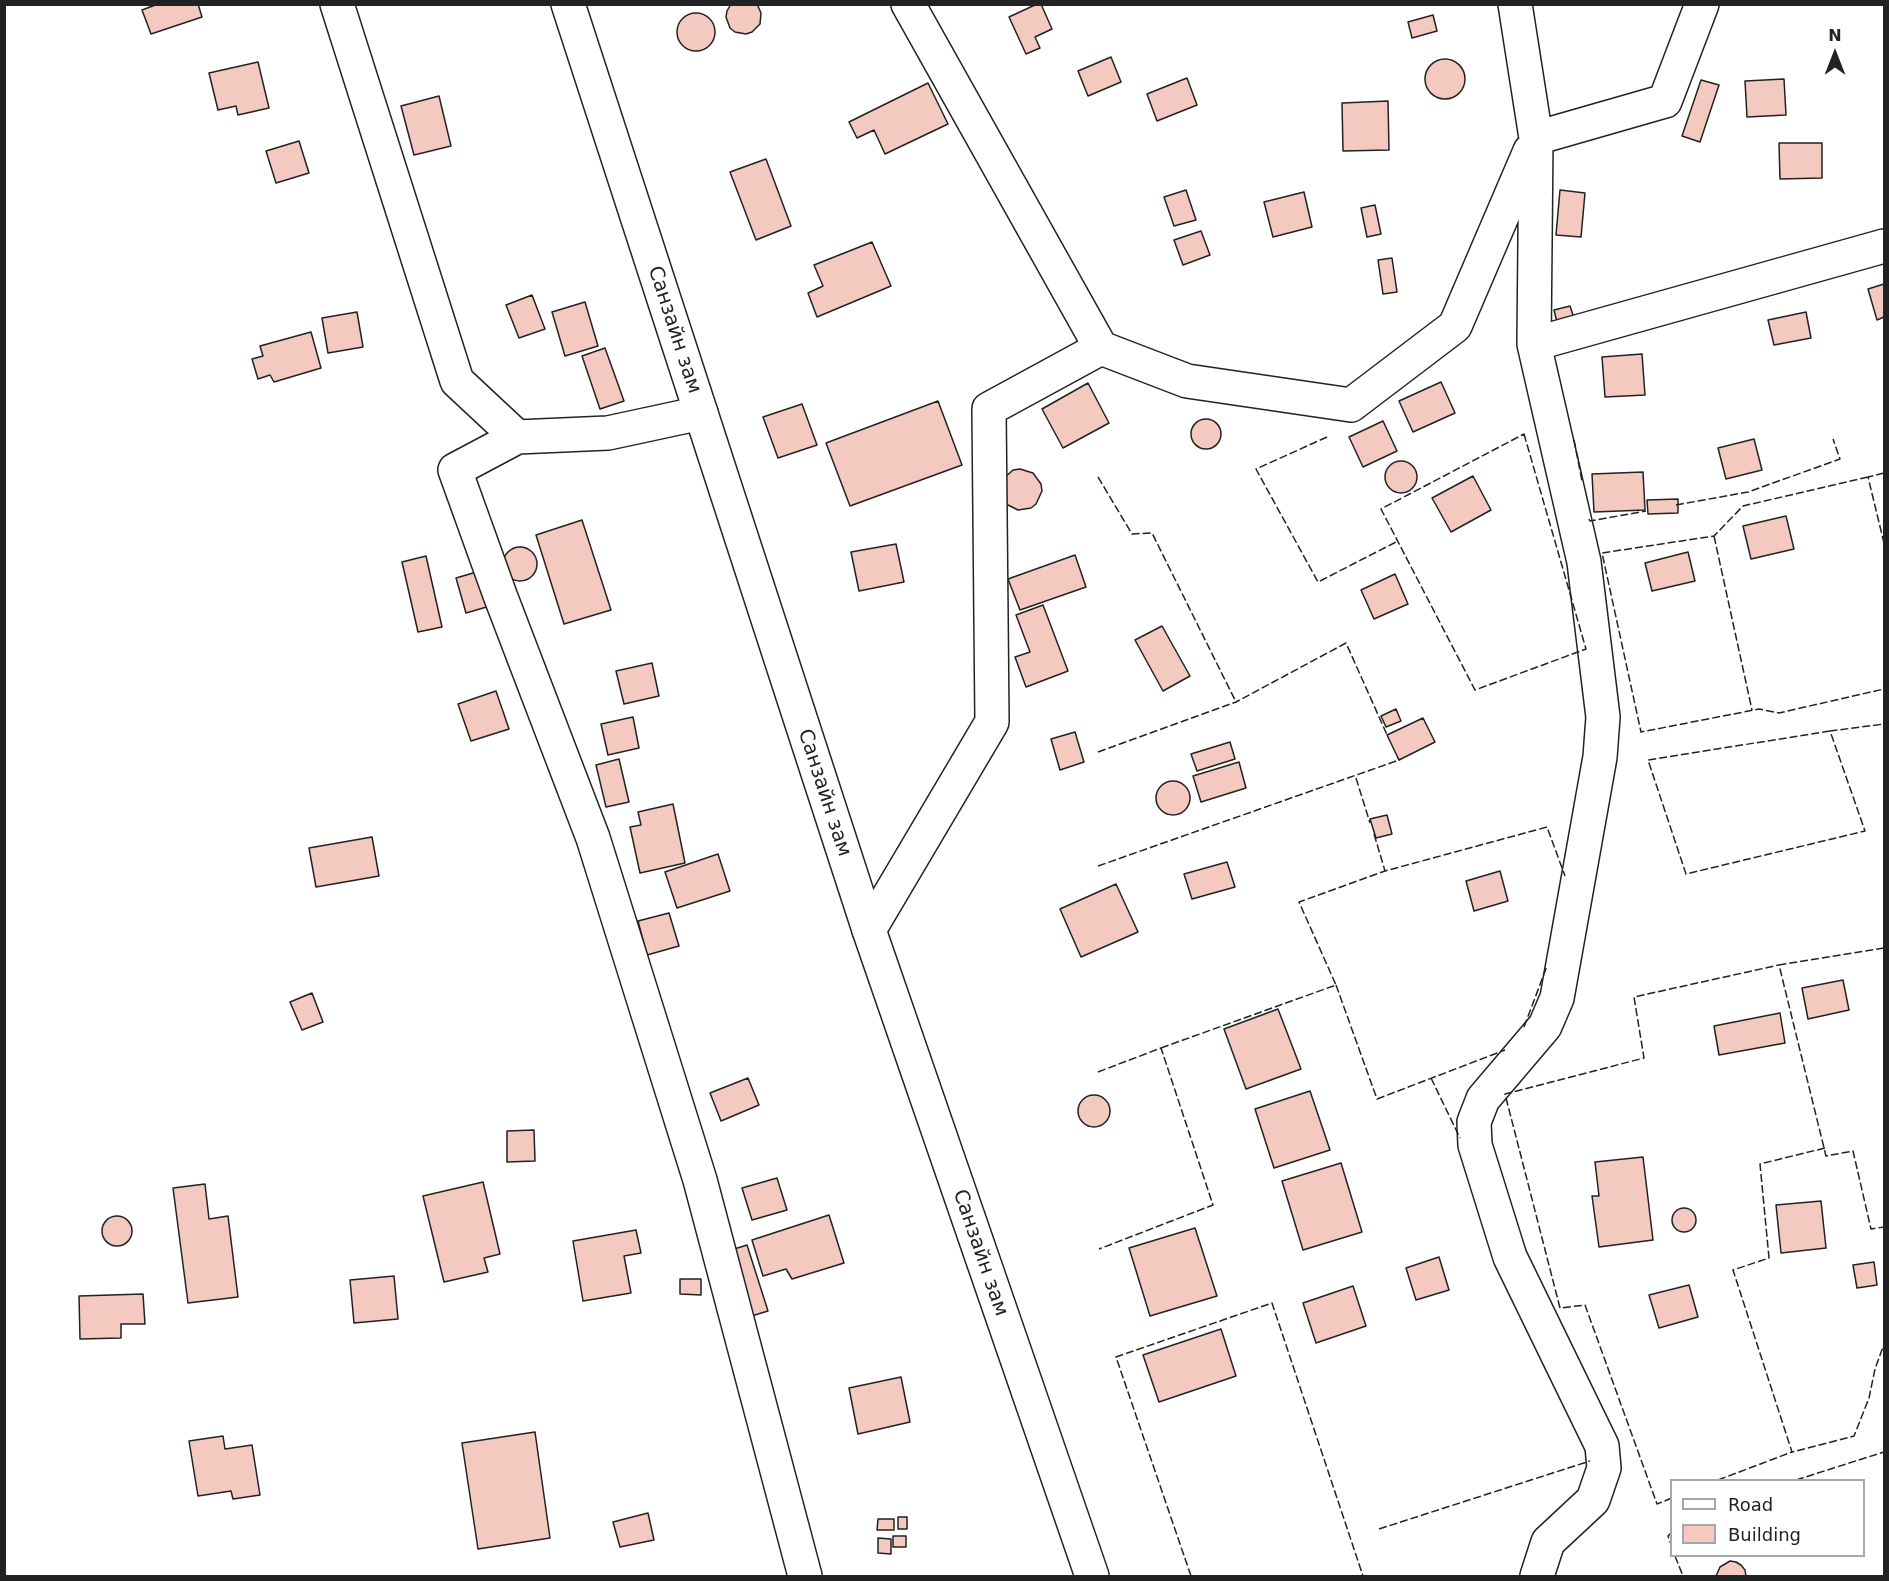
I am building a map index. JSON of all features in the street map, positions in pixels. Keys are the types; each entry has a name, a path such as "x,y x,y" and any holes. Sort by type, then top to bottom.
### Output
{"street":[{"path":"337,4 457,381 517,437"},
{"name":"Санзайн зам","path":"568,4 869,930 1092,1576"},
{"path":"908,4 1101,348 1187,381 1351,405 1455,326 1536,138"},
{"path":"1515,4 1536,138 1534,344 1584,562 1603,717 1600,757 1557,998 1545,1026 1483,1099 1474,1122 1475,1145 1510,1257 1602,1446 1604,1468 1593,1500 1548,1542 1537,1576"},
{"path":"1536,138 1665,101 1702,4"},
{"path":"1534,344 1884,246"},
{"path":"869,930 992,722 989,409 1101,348"},
{"path":"701,413 609,433 517,437 455,470 600,861 700,1180 805,1576"}],"building":[{"path":"158,4 198,4 202,17 151,34 142,10"},
{"path":"731,4 757,4 761,13 760,24 752,32 746,34 735,32 730,28 726,17"},
{"path":"1041,4 1052,29 1035,37 1040,48 1026,54 1009,17"},
{"path":"696,13 709,19 715,32 709,45 696,51 683,45 677,32 683,19"},
{"path":"1433,15 1437,31 1412,38 1408,22"},
{"path":"1111,57 1121,82 1088,96 1078,71"},
{"path":"1445,59 1453,60 1459,65 1464,71 1464,87 1459,93 1453,98 1445,99 1437,98 1431,93 1426,87 1425,79 1426,71 1431,65 1437,60"},
{"path":"258,62 269,108 238,115 236,106 218,110 209,73"},
{"path":"1187,78 1197,105 1157,121 1147,94"},
{"path":"1784,79 1786,115 1747,117 1745,81"},
{"path":"1701,80 1719,85 1700,142 1682,136"},
{"path":"928,83 948,124 885,154 874,130 857,138 849,122"},
{"path":"439,96 451,146 414,155 401,106"},
{"path":"1388,101 1389,150 1343,151 1342,103"},
{"path":"299,141 309,173 276,183 266,151"},
{"path":"1779,143 1822,143 1822,178 1780,179"},
{"path":"766,159 791,226 756,240 730,172"},
{"path":"1186,190 1196,220 1174,226 1164,197"},
{"path":"1560,190 1585,193 1581,237 1556,235"},
{"path":"1304,192 1312,227 1273,237 1264,202"},
{"path":"1375,205 1381,234 1367,237 1361,208"},
{"path":"1201,231 1210,255 1183,265 1174,240"},
{"path":"872,242 891,286 817,317 808,293 823,286 814,265"},
{"path":"1392,258 1397,292 1383,294 1378,260"},
{"path":"1884,284 1884,317 1877,320 1868,289"},
{"path":"532,295 545,329 519,338 506,305"},
{"path":"585,302 598,346 565,356 552,312"},
{"path":"1570,306 1574,318 1557,322 1554,310"},
{"path":"357,312 363,347 328,353 322,318"},
{"path":"1806,312 1811,338 1774,345 1768,320"},
{"path":"311,332 321,368 274,382 270,375 258,379 252,359 263,356 260,346"},
{"path":"605,348 624,401 600,409 582,356"},
{"path":"1642,354 1645,395 1605,397 1602,357"},
{"path":"1441,382 1455,413 1413,432 1399,401"},
{"path":"1088,383 1109,423 1063,448 1042,409"},
{"path":"938,401 962,465 850,506 826,443"},
{"path":"802,404 817,445 778,458 763,417"},
{"path":"1206,419 1212,420 1220,428 1220,440 1212,448 1206,449 1200,448 1192,440 1191,434 1192,428 1200,420"},
{"path":"1383,421 1397,451 1363,467 1349,437"},
{"path":"1754,439 1762,470 1726,479 1718,448"},
{"path":"1401,461 1412,466 1417,477 1412,488 1401,493 1390,488 1385,477 1390,466"},
{"path":"1020,469 1033,473 1041,484 1042,491 1036,504 1031,508 1018,510 1006,504 1003,479 1013,470"},
{"path":"1643,472 1645,510 1594,512 1592,474"},
{"path":"1473,476 1491,510 1451,532 1432,498"},
{"path":"1678,499 1678,513 1648,514 1647,500"},
{"path":"1786,516 1794,549 1751,559 1743,526"},
{"path":"582,520 611,610 564,624 536,535"},
{"path":"896,544 904,582 859,591 851,552"},
{"path":"520,547 532,552 537,564 532,576 520,581 508,576 503,564 508,552"},
{"path":"1688,552 1695,581 1652,591 1645,563"},
{"path":"1075,555 1086,587 1020,610 1008,579"},
{"path":"426,556 442,627 418,632 402,562"},
{"path":"480,571 490,606 466,613 456,578"},
{"path":"1395,574 1408,604 1374,619 1361,590"},
{"path":"1043,605 1068,671 1026,687 1015,657 1030,652 1016,615"},
{"path":"1162,626 1190,676 1163,691 1135,640"},
{"path":"652,663 659,696 624,704 616,671"},
{"path":"496,691 509,729 471,741 458,704"},
{"path":"1396,709 1401,721 1386,727 1381,716"},
{"path":"633,717 639,748 608,755 601,724"},
{"path":"1423,718 1435,742 1399,760 1387,735"},
{"path":"1075,732 1084,762 1060,770 1051,739"},
{"path":"1230,742 1235,759 1197,771 1191,754"},
{"path":"619,759 629,802 606,807 596,765"},
{"path":"1239,762 1246,788 1201,802 1193,776"},
{"path":"1173,781 1185,786 1190,798 1185,810 1173,815 1161,810 1156,798 1161,786"},
{"path":"673,804 685,863 640,873 630,827 641,825 638,812"},
{"path":"1387,815 1392,834 1376,838 1370,819"},
{"path":"372,837 379,876 316,887 309,848"},
{"path":"718,854 730,891 677,908 665,872"},
{"path":"1227,862 1235,887 1192,899 1184,874"},
{"path":"1500,871 1508,901 1474,911 1466,881"},
{"path":"1116,884 1138,932 1081,957 1060,909"},
{"path":"669,913 679,946 647,955 638,921"},
{"path":"1843,980 1849,1010 1808,1019 1802,988"},
{"path":"312,993 323,1022 302,1030 290,1002"},
{"path":"1278,1009 1301,1069 1246,1089 1224,1029"},
{"path":"1780,1013 1785,1043 1719,1055 1714,1026"},
{"path":"748,1078 759,1105 721,1121 710,1093"},
{"path":"1310,1091 1330,1150 1274,1168 1255,1109"},
{"path":"1094,1095 1105,1100 1110,1111 1105,1122 1094,1127 1083,1122 1078,1111 1083,1100"},
{"path":"534,1130 535,1161 507,1162 507,1131"},
{"path":"1643,1157 1653,1240 1599,1247 1592,1196 1599,1196 1595,1162"},
{"path":"1341,1163 1362,1232 1303,1250 1282,1181"},
{"path":"777,1178 787,1210 752,1220 742,1188"},
{"path":"483,1182 500,1254 484,1258 488,1272 444,1282 423,1196"},
{"path":"205,1184 209,1219 228,1216 238,1297 188,1303 173,1188"},
{"path":"1821,1201 1826,1248 1781,1253 1776,1205"},
{"path":"1684,1208 1692,1212 1696,1220 1692,1228 1684,1232 1676,1228 1672,1220 1676,1212"},
{"path":"829,1215 844,1263 792,1279 786,1269 763,1276 752,1240"},
{"path":"117,1216 128,1220 132,1231 128,1242 117,1246 106,1242 102,1231 106,1220"},
{"path":"1195,1228 1217,1296 1150,1316 1129,1248"},
{"path":"636,1230 641,1253 624,1256 631,1293 583,1301 573,1241"},
{"path":"747,1245 768,1311 748,1317 728,1251"},
{"path":"1439,1257 1449,1290 1416,1300 1406,1268"},
{"path":"1874,1262 1877,1285 1857,1288 1853,1265"},
{"path":"394,1276 398,1319 354,1323 350,1280"},
{"path":"680,1279 701,1279 701,1295 680,1294"},
{"path":"1689,1285 1698,1317 1659,1328 1649,1295"},
{"path":"1353,1286 1366,1326 1316,1343 1303,1303"},
{"path":"143,1294 145,1324 121,1324 121,1338 80,1339 79,1296"},
{"path":"1221,1329 1236,1376 1159,1402 1143,1355"},
{"path":"901,1377 910,1422 858,1434 849,1388"},
{"path":"535,1432 550,1538 478,1549 462,1443"},
{"path":"223,1436 225,1449 252,1445 260,1495 233,1499 231,1491 198,1496 189,1441"},
{"path":"648,1513 654,1540 620,1547 613,1522"},
{"path":"898,1517 907,1517 907,1529 898,1529"},
{"path":"878,1519 894,1519 894,1530 877,1530"},
{"path":"893,1536 906,1536 906,1547 893,1547"},
{"path":"878,1538 891,1539 891,1554 878,1553"},
{"path":"1730,1561 1741,1565 1746,1576 1716,1576 1720,1567"}],"fence":[{"path":"1524,434 1586,649 1475,690 1381,509 1524,434"},
{"path":"1327,437 1256,469 1318,582 1398,541"},
{"path":"1676,505 1748,492 1840,459 1833,439"},
{"path":"1574,440 1582,481"},
{"path":"1884,473 1868,477 1884,543"},
{"path":"1098,477 1132,534 1152,533 1236,702"},
{"path":"1868,477 1743,506 1714,536 1602,553 1641,732 1759,709 1779,713 1884,689"},
{"path":"1589,519 1590,521 1646,511"},
{"path":"1714,536 1752,710"},
{"path":"1098,752 1236,702 1346,643 1388,737"},
{"path":"1830,731 1648,760 1686,874 1865,831 1830,731 1884,724"},
{"path":"1098,866 1399,760 1398,758"},
{"path":"1356,778 1370,823"},
{"path":"1161,1048 1336,985 1299,902 1385,871 1547,827 1565,876"},
{"path":"1374,834 1385,871"},
{"path":"1884,948 1779,965 1826,1156 1853,1151 1871,1229 1884,1227"},
{"path":"1670,1499 1657,1504 1585,1305 1560,1308 1505,1094 1644,1058 1634,997 1779,965"},
{"path":"1524,1027 1547,966"},
{"path":"1336,985 1377,1099 1505,1050"},
{"path":"1098,1072 1161,1048 1213,1205 1099,1249"},
{"path":"1431,1078 1460,1138"},
{"path":"1825,1148 1760,1164 1769,1258 1733,1270 1792,1452 1854,1436 1869,1398 1875,1369 1884,1344"},
{"path":"1191,1576 1116,1357 1272,1303 1363,1576"},
{"path":"1721,1479 1792,1452"},
{"path":"1799,1479 1884,1452"},
{"path":"1379,1529 1590,1461"},
{"path":"1670,1534 1668,1536 1670,1542"},
{"path":"1675,1557 1683,1576"}]}
